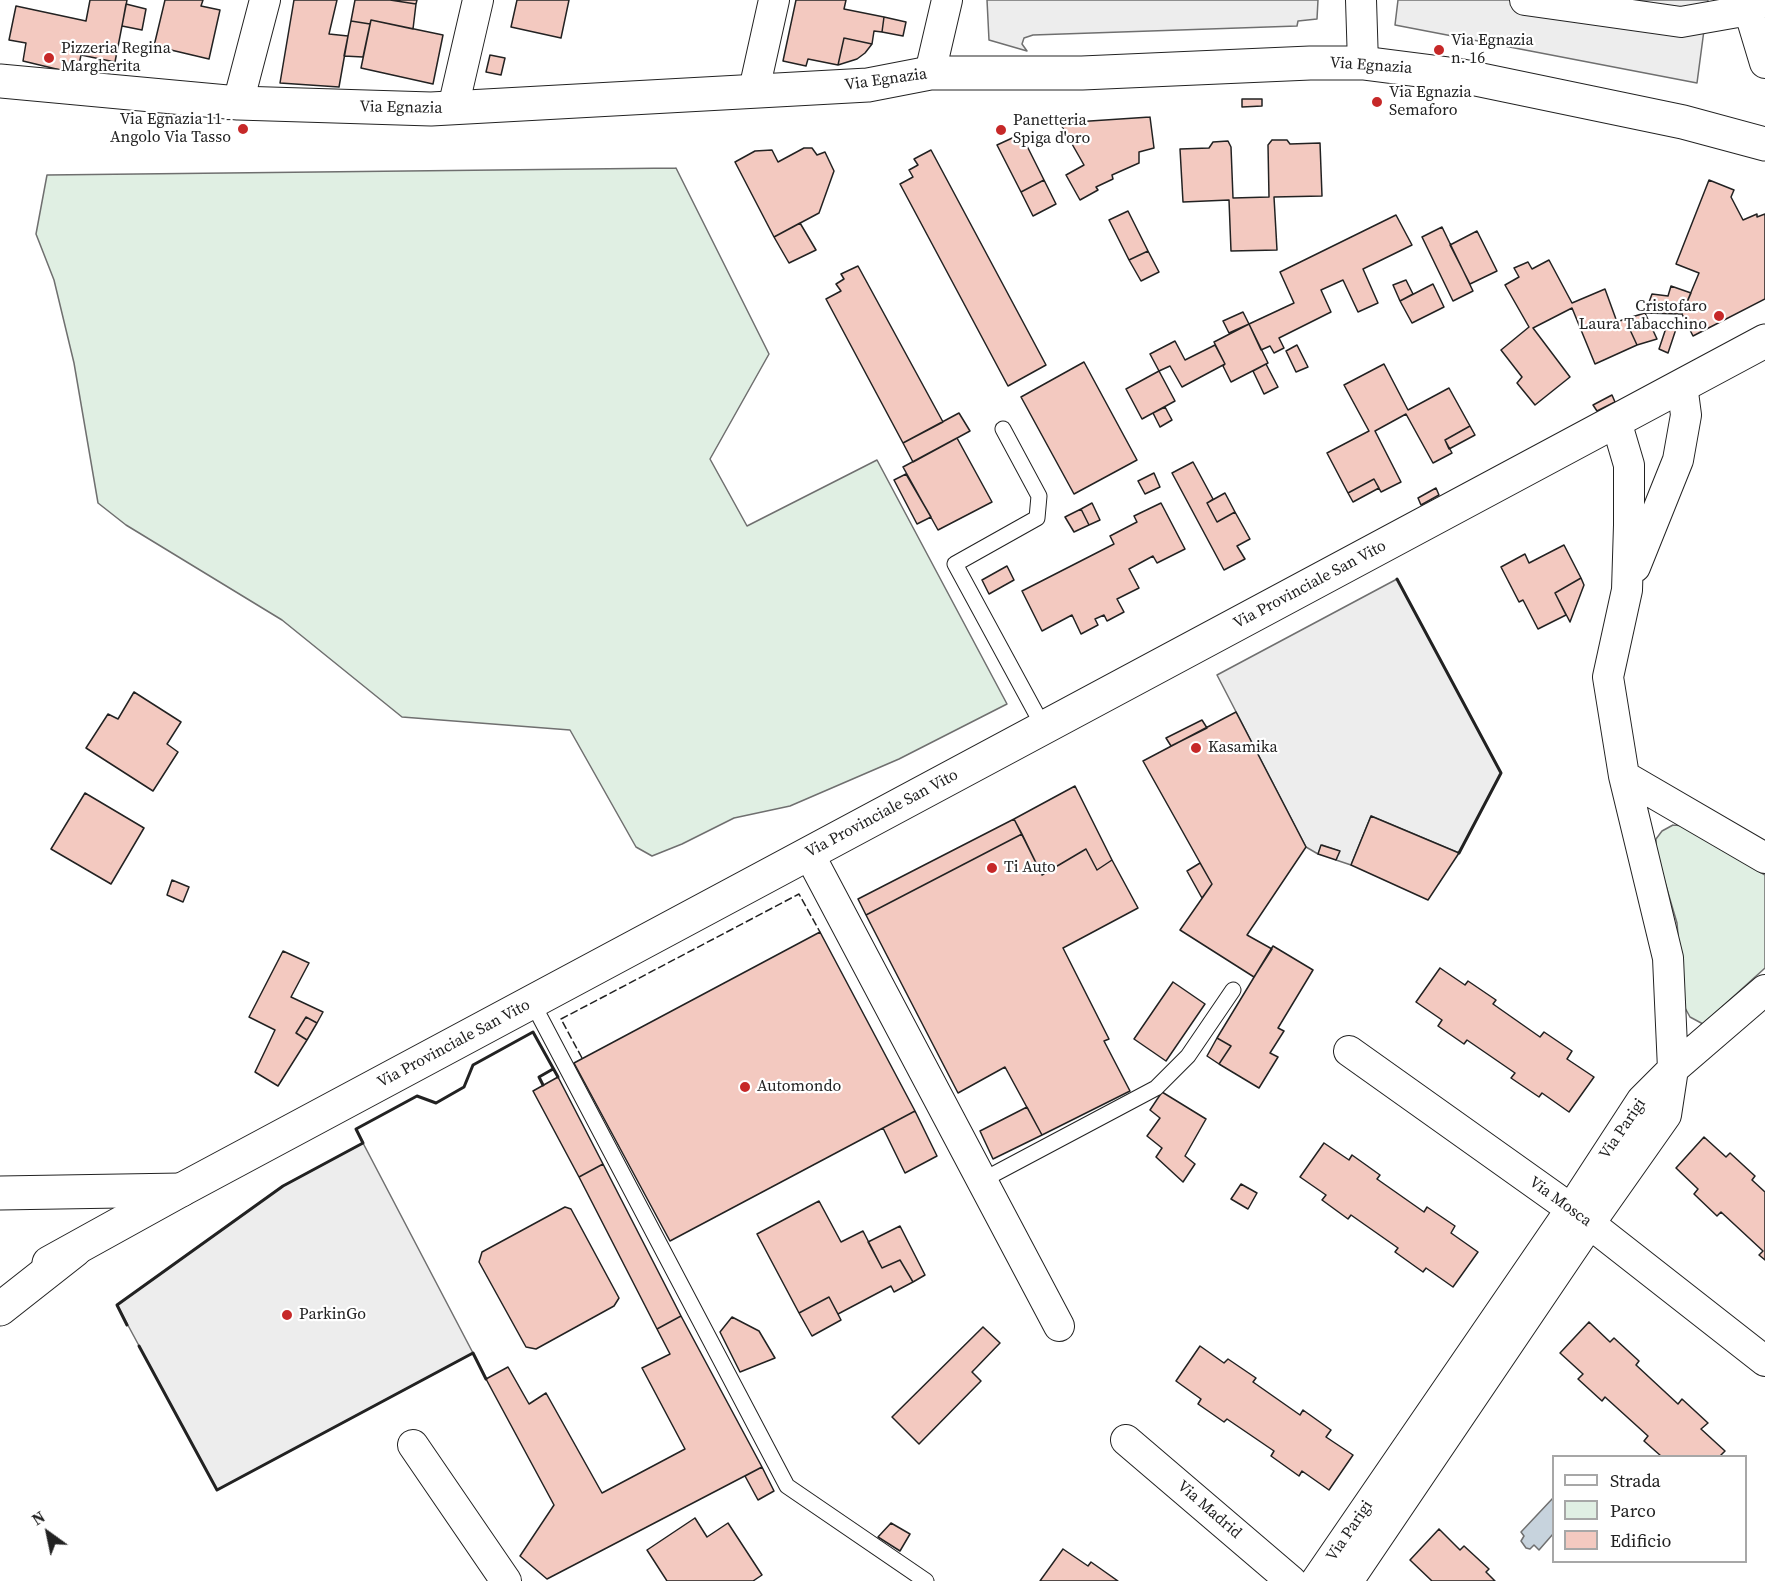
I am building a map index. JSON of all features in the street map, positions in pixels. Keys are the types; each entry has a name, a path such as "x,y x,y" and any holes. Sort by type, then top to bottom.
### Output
{"main road":[{"name":"Via Egnazia","path":"0,81 238,103 431,109 868,85 930,74 1082,73 1310,63 1363,63 1457,75 1683,122 1765,144"},
{"name":"Via Provinciale San Vito","path":"0,1290 181,1190 1765,341"},
{"path":"0,1193 181,1190"},
{"path":"0,1309 75,1250"}],"street":[{"path":"238,103 265,0"},
{"path":"453,108 478,0"},
{"path":"754,90 774,0"},
{"path":"930,74 947,0"},
{"path":"1361,0 1363,63"},
{"path":"1525,0 1681,22 1753,3 1765,63"},
{"path":"1673,1069 1668,958 1624,776 1608,677 1627,590 1678,460 1686,415 1682,385"},
{"path":"1616,421 1629,465 1627,590"},
{"path":"1624,776 1765,858"},
{"path":"809,854 1059,1326"},
{"name":"Via Parigi","path":"1348,1581 1581,1216 1642,1100 1673,1069 1765,990"},
{"name":"Via Mosca","path":"1349,1050 1581,1216 1765,1361"},
{"name":"Via Parigi","path":"1316,1581 1581,1216"},
{"name":"Via Madrid","path":"1126,1440 1291,1581"},
{"path":"413,1445 506,1581"}],"lane":[{"path":"1003,429 1039,496 1037,518 955,564 1044,728"},
{"path":"981,1181 1156,1088 1188,1056 1233,990"},
{"path":"532,1002 787,1486 926,1581"}],"green space":[{"path":"676,168 769,354 710,459 747,526 877,460 1007,704 899,759 790,806 734,818 652,856 636,847 570,730 402,717 282,620 126,525 98,503 74,363 54,280 36,234 47,175"},
{"path":"1673,825 1686,826 1765,875 1765,968 1703,1024 1690,1017 1684,1006 1677,923 1656,852 1656,839 1662,831"}],"shaded area":[{"path":"987,0 1318,0 1317,19 1298,21 1297,26 1033,35 1024,38 1022,44 1027,51 989,40"},
{"path":"1398,0 1708,0 1697,83 1395,25"},
{"path":"1397,579 1501,773 1459,853 1371,816 1351,865 1336,860 1339,851 1322,845 1318,854 1306,847 1217,675"},
{"name":"ParkinGo","path":"363,1143 473,1353 217,1490 117,1305 283,1186"},
{"path":"1552,1499 1552,1535 1539,1550 1534,1545 1530,1549 1526,1548 1521,1541 1524,1536 1521,1532"}],"building":[{"path":"90,0 127,0 115,62 81,55 77,74 23,61 26,43 9,40 16,6 86,21"},
{"path":"165,0 203,0 201,6 220,10 209,59 154,46"},
{"path":"294,0 337,0 329,34 348,36 339,87 280,83"},
{"path":"355,0 390,0 416,4 413,29 371,20 370,24 351,21"},
{"path":"390,0 417,0 416,4"},
{"path":"517,0 569,0 561,38 511,27"},
{"path":"796,0 846,0 844,9 884,17 882,32 874,31 872,44 844,38 838,65 808,59 806,66 783,61"},
{"path":"126,4 146,9 142,30 122,26"},
{"path":"884,17 906,22 903,36 882,32"},
{"path":"371,20 443,35 433,84 361,68"},
{"path":"351,21 370,24 363,57 344,56"},
{"path":"844,38 872,44 857,59 838,65"},
{"path":"490,55 505,58 501,75 486,72"},
{"path":"1242,99 1262,99 1262,106 1242,107"},
{"path":"1150,117 1154,148 1139,152 1139,163 1112,175 1113,179 1096,187 1098,190 1080,200 1066,175 1084,165 1060,123"},
{"path":"1021,134 1044,180 1021,192 997,145"},
{"path":"1272,140 1287,140 1290,144 1320,143 1322,196 1274,197 1277,250 1231,251 1229,200 1183,202 1180,149 1209,148 1213,142 1228,141 1231,147 1233,198 1269,197 1268,145"},
{"path":"804,148 812,148 817,155 825,152 834,171 819,213 774,237 735,162 755,151 772,150 778,162"},
{"path":"931,150 1046,365 1008,386 900,184 913,177 909,170 918,165 914,159"},
{"path":"1044,180 1056,204 1033,216 1021,192"},
{"path":"1709,180 1734,190 1731,197 1743,220 1757,214 1757,217 1765,214 1765,299 1693,336 1682,314 1699,273 1676,264"},
{"path":"1128,211 1148,251 1129,260 1109,220"},
{"path":"1396,215 1412,245 1363,269 1378,303 1358,312 1343,280 1321,290 1331,312 1279,338 1284,348 1274,353 1270,346 1261,350 1249,324 1294,303 1280,272"},
{"path":"800,223 816,250 789,263 774,237"},
{"path":"1442,227 1473,291 1453,301 1422,237"},
{"path":"1477,231 1497,271 1470,284 1450,245"},
{"path":"1148,251 1159,272 1141,281 1129,260"},
{"path":"1549,260 1572,303 1605,289 1617,322 1625,319 1637,345 1595,364 1572,308 1533,328 1570,377 1535,405 1517,383 1522,377 1501,350 1529,327 1505,285 1519,277 1514,268 1528,262 1532,269"},
{"path":"858,266 943,422 903,443 826,299 841,291 836,284 844,279 841,274"},
{"path":"1406,280 1413,294 1400,301 1393,285"},
{"path":"1433,284 1444,307 1412,323 1400,301"},
{"path":"1671,286 1691,293 1682,314 1645,313 1652,294 1668,296"},
{"path":"1243,312 1249,324 1229,333 1223,321"},
{"path":"1645,313 1657,339 1637,345 1625,319"},
{"path":"1249,324 1268,363 1231,382 1214,342"},
{"path":"1667,325 1676,329 1668,353 1659,349"},
{"path":"1175,341 1185,360 1215,345 1225,364 1182,387 1170,366 1159,371 1150,354"},
{"path":"1297,345 1308,367 1296,372 1286,351"},
{"path":"1084,362 1137,460 1074,494 1021,397"},
{"path":"1266,364 1278,387 1264,394 1253,371"},
{"path":"1384,364 1408,410 1449,388 1470,426 1445,440 1452,453 1433,463 1406,414 1375,431 1401,482 1381,492 1374,479 1348,493 1327,453 1369,431 1344,385"},
{"path":"1159,371 1175,401 1142,419 1126,389"},
{"path":"1612,395 1615,402 1597,411 1593,405"},
{"path":"1165,407 1172,420 1160,427 1153,413"},
{"path":"959,413 970,431 913,462 903,443"},
{"path":"1470,426 1475,435 1449,449 1445,440"},
{"path":"957,438 992,502 938,530 903,467"},
{"path":"1193,462 1213,499 1207,503 1217,522 1235,512 1250,539 1237,546 1245,559 1224,570 1172,473"},
{"path":"1154,473 1160,487 1145,494 1138,481"},
{"path":"906,474 931,517 917,524 894,480"},
{"path":"1374,479 1379,488 1353,502 1348,493"},
{"path":"1436,488 1439,495 1421,505 1418,498"},
{"path":"1225,493 1235,512 1217,522 1207,503"},
{"path":"1092,503 1100,520 1089,525 1081,509"},
{"path":"1161,503 1185,549 1157,563 1153,556 1129,569 1139,588 1117,599 1124,612 1107,621 1104,615 1095,619 1098,625 1081,634 1072,615 1042,631 1022,591 1114,544 1110,536 1137,522 1134,516"},
{"path":"1081,509 1089,525 1074,532 1065,517"},
{"path":"1564,545 1581,578 1555,593 1566,615 1538,629 1523,600 1519,602 1501,567 1525,554 1529,563"},
{"path":"1007,566 1014,580 989,594 982,580"},
{"path":"1581,578 1584,585 1570,622 1555,593"},
{"path":"134,692 181,722 167,744 178,752 153,791 86,748 108,714 118,719"},
{"path":"1236,712 1306,847 1247,935 1272,949 1254,977 1180,930 1212,884 1143,761"},
{"path":"1202,720 1207,728 1171,746 1166,738"},
{"path":"1075,786 1112,860 1097,870 1086,849 1042,875 1014,819"},
{"path":"85,793 144,828 111,884 51,849"},
{"path":"1371,816 1459,853 1428,900 1351,865"},
{"path":"1014,819 1022,834 866,915 858,899"},
{"path":"1022,834 1042,875 1086,849 1097,870 1112,860 1138,908 1063,948 1109,1039 1104,1041 1130,1091 1042,1135 1005,1067 958,1093 866,915"},
{"path":"1321,845 1340,851 1336,860 1318,854"},
{"path":"1200,863 1212,884 1202,898 1187,871"},
{"path":"172,880 189,887 183,902 167,895"},
{"name":"Automondo","path":"820,932 915,1111 670,1241 574,1063"},
{"path":"1273,946 1313,970 1278,1028 1284,1031 1270,1053 1278,1057 1259,1088 1219,1064 1231,1046 1217,1038"},
{"path":"283,951 309,963 291,997 323,1012 317,1023 306,1017 296,1033 307,1040 278,1086 255,1072 275,1030 249,1017"},
{"path":"1440,968 1465,985 1468,981 1496,1000 1493,1004 1540,1037 1544,1032 1572,1051 1567,1059 1594,1077 1569,1112 1542,1093 1539,1097 1511,1078 1515,1073 1467,1040 1464,1044 1438,1026 1442,1020 1416,1002"},
{"path":"1173,982 1205,1004 1166,1061 1134,1039"},
{"path":"306,1017 317,1023 307,1040 296,1033"},
{"path":"1217,1038 1231,1046 1219,1064 1207,1056"},
{"path":"558,1077 603,1164 579,1177 533,1091"},
{"path":"1162,1092 1206,1119 1185,1156 1195,1164 1183,1182 1156,1157 1162,1148 1147,1136 1160,1118 1150,1110"},
{"path":"1027,1107 1042,1135 993,1159 980,1131"},
{"path":"915,1111 937,1156 905,1173 883,1128"},
{"path":"1704,1137 1726,1157 1730,1153 1755,1176 1752,1180 1765,1192 1765,1260 1759,1255 1763,1251 1721,1212 1717,1216 1694,1194 1698,1189 1676,1168"},
{"path":"1324,1143 1349,1160 1352,1155 1380,1175 1377,1179 1424,1212 1427,1207 1455,1226 1451,1233 1478,1252 1453,1287 1426,1268 1423,1272 1395,1252 1398,1248 1351,1215 1348,1219 1322,1200 1326,1195 1300,1177"},
{"path":"603,1164 681,1316 657,1329 579,1177"},
{"path":"1241,1184 1257,1193 1248,1209 1231,1199"},
{"path":"819,1201 841,1242 863,1231 882,1268 900,1260 913,1282 894,1292 891,1286 838,1314 829,1297 799,1313 757,1234"},
{"path":"565,1207 571,1209 619,1298 614,1306 536,1349 526,1347 479,1262 482,1252"},
{"path":"900,1226 925,1275 913,1282 900,1260 882,1268 868,1242"},
{"path":"829,1297 841,1320 812,1336 799,1313"},
{"path":"681,1316 762,1467 547,1579 520,1556 554,1505 486,1379 508,1367 529,1404 546,1393 602,1493 685,1449 642,1368 670,1354 657,1329"},
{"path":"732,1317 759,1331 775,1358 740,1372 720,1332"},
{"path":"1589,1322 1610,1342 1614,1338 1639,1361 1636,1365 1678,1404 1682,1399 1708,1423 1701,1429 1725,1451 1721,1455 1660,1455 1644,1441 1648,1436 1605,1397 1602,1401 1578,1379 1583,1374 1560,1353"},
{"path":"983,1327 1000,1343 972,1372 981,1381 919,1444 892,1417"},
{"path":"1200,1346 1224,1363 1228,1359 1256,1378 1253,1382 1300,1415 1303,1410 1331,1430 1326,1437 1353,1455 1329,1490 1302,1471 1299,1476 1271,1456 1274,1451 1227,1419 1224,1422 1198,1404 1201,1399 1176,1381"},
{"path":"762,1467 774,1491 758,1500 745,1476"},
{"path":"695,1518 707,1537 728,1523 762,1575 753,1581 667,1581 647,1550"},
{"path":"891,1523 910,1534 900,1551 878,1537"},
{"path":"1439,1529 1460,1550 1464,1546 1489,1569 1486,1572 1495,1581 1432,1581 1410,1560"},
{"path":"1063,1549 1088,1566 1091,1562 1118,1581 1040,1581"}],"fence":[{"path":"582,1058 561,1019 799,894 820,932"}],"wall":[{"path":"1397,579 1501,773 1459,853"},
{"path":"127,1325 117,1305 283,1186 363,1143 356,1129 417,1096 436,1103 464,1087 473,1065 533,1032 558,1077"},
{"path":"543,1085 539,1077 553,1069"},
{"path":"139,1346 217,1490 473,1353 486,1379"}],"place":[{"name":"Via Egnazia n. 16","path":"1439,50"},
{"name":"Pizzeria Regina Margherita","path":"49,58"},
{"name":"Via Egnazia Semaforo","path":"1377,102"},
{"name":"Via Egnazia 11 - Angolo Via Tasso","path":"243,129"},
{"name":"Panetteria Spiga d'oro","path":"1001,130"},
{"name":"Cristofaro Laura Tabacchino","path":"1719,316"},
{"name":"Kasamika","path":"1196,748"},
{"name":"Ti Auto","path":"992,868"},
{"name":"Automondo","path":"745,1087"},
{"name":"ParkinGo","path":"287,1315"}]}
